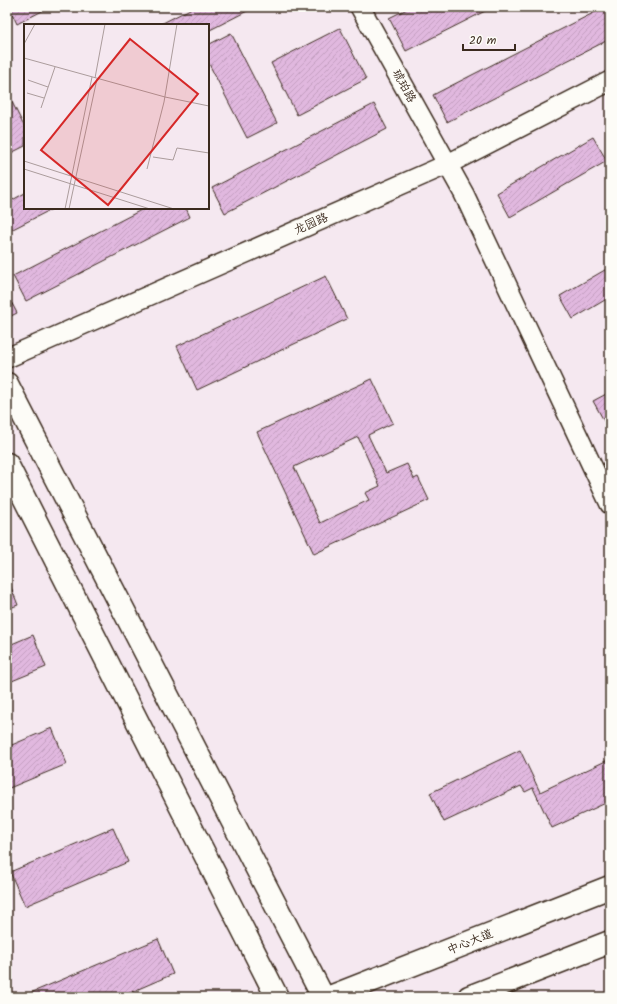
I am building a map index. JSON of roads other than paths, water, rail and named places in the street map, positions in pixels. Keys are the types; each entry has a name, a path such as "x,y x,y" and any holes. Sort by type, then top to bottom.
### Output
{"street":[{"name":"琥珀路","path":"360,7 464,194 610,504"},
{"name":"龙园路","path":"7,358 448,164 610,80"},
{"path":"7,384 323,997"},
{"path":"7,464 277,997"},
{"name":"中心大道","path":"330,997 610,887"},
{"path":"470,997 610,942"}]}
